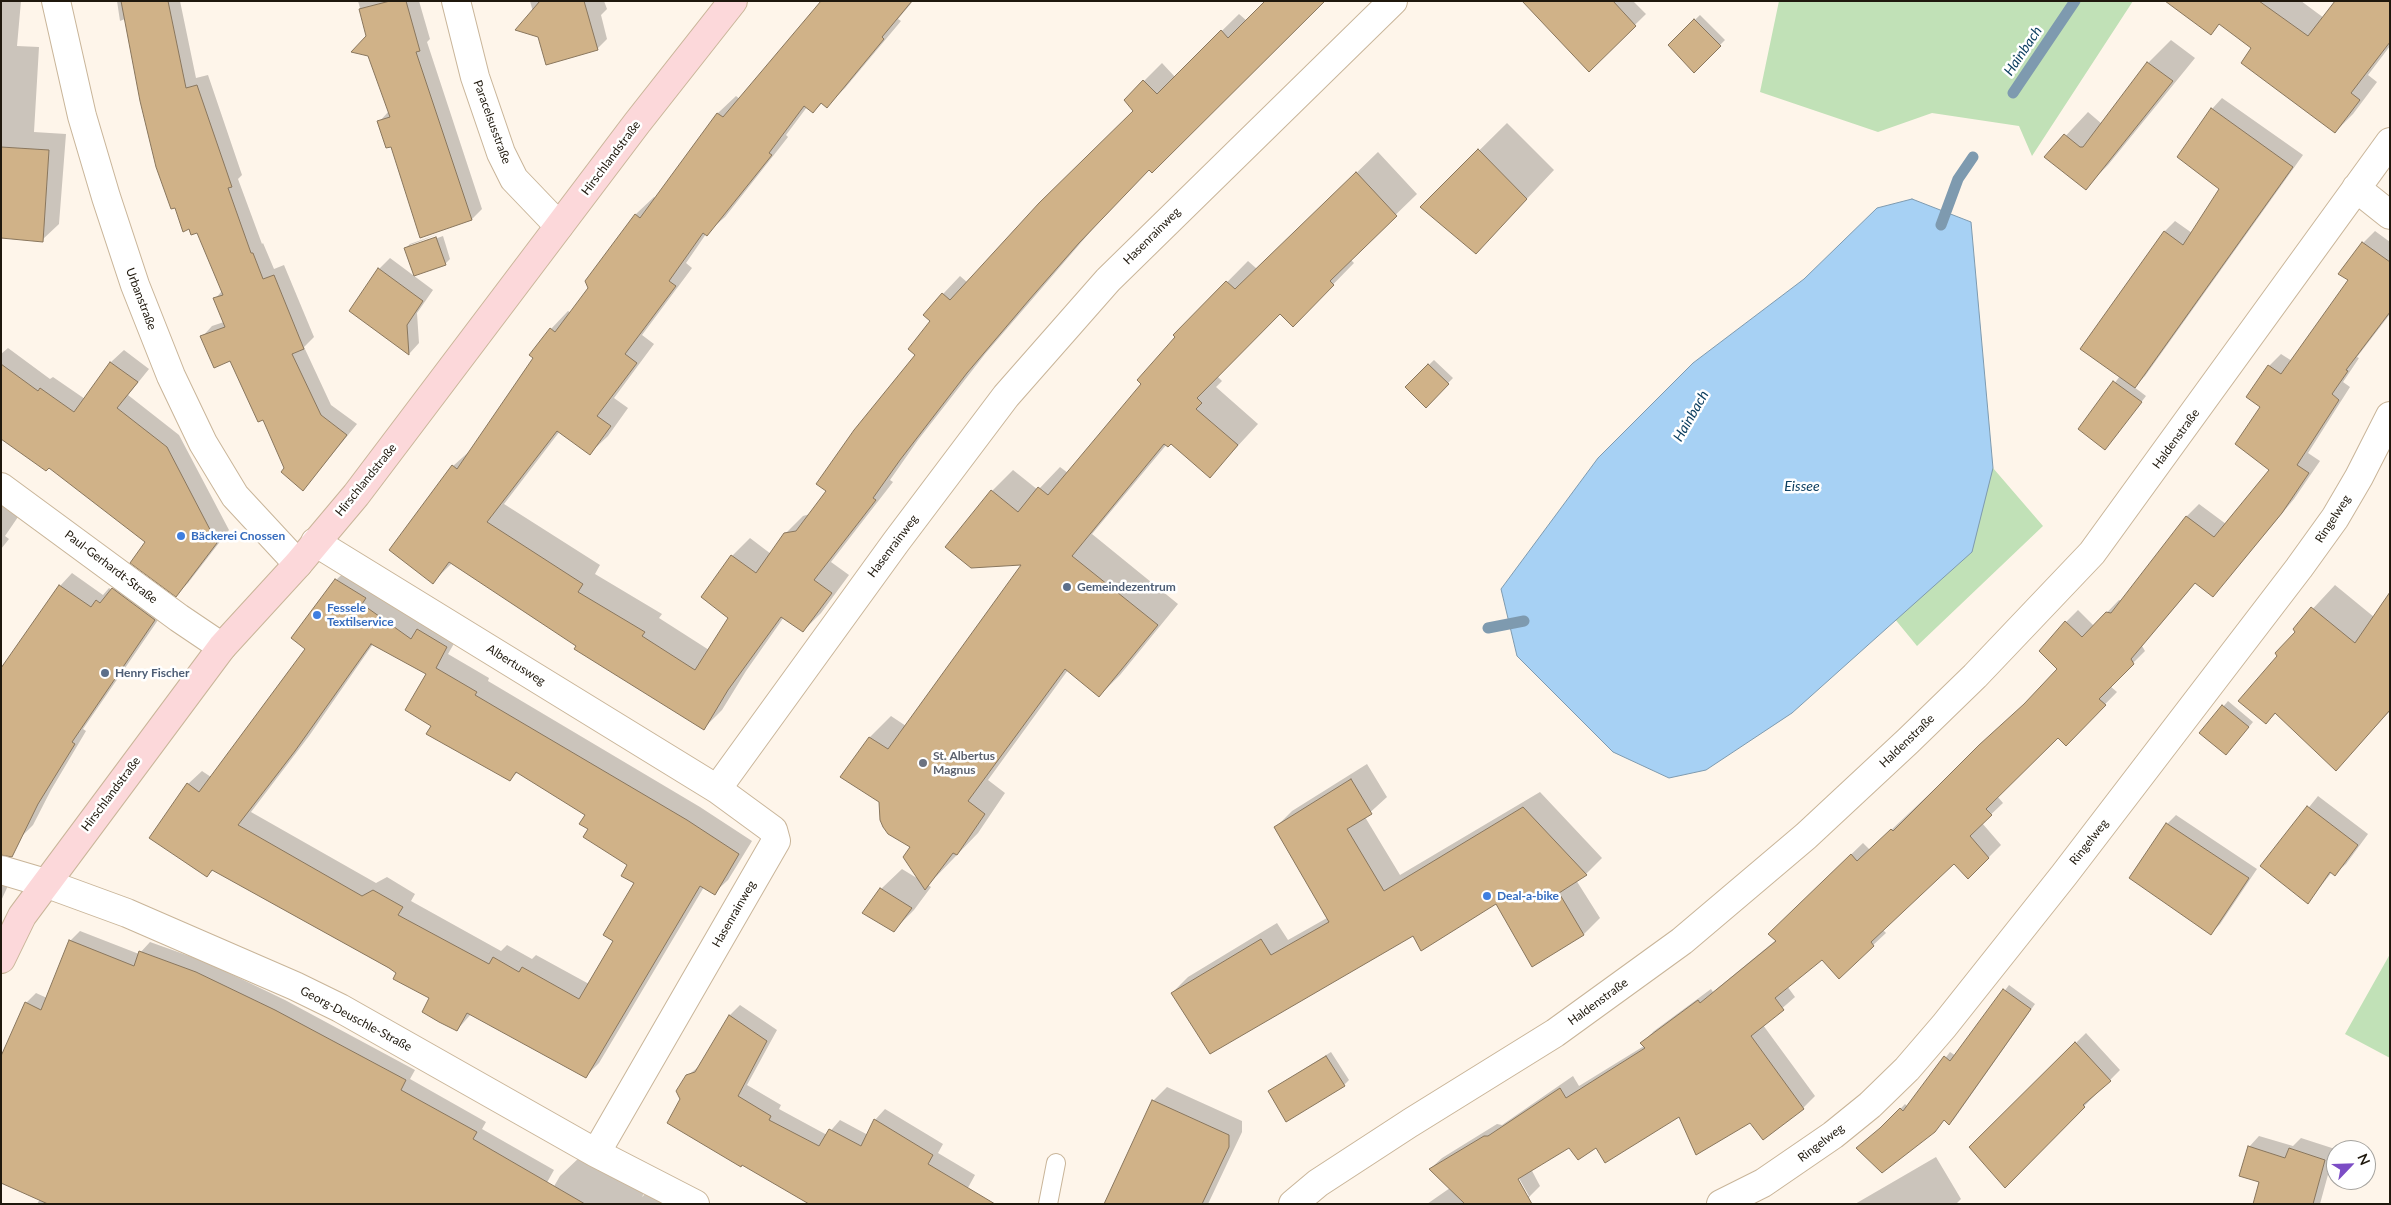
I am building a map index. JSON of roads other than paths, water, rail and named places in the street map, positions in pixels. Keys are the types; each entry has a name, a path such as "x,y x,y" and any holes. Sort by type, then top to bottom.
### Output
{"street":[{"name":"Urbanstraße","path":"56,1 82,116 106,196 135,285 171,376 203,443 235,496 298,564"},
{"name":"Paracelsusstraße","path":"456,1 475,77 501,153 514,179 559,226"},
{"name":"Hirschlandstraße","path":"1,959 22,916 222,646 298,564 356,495 559,226 733,1"},
{"name":"Hasenrainweg","path":"596,1153 776,841 773,830 767,824 717,789 896,542 1006,396 1108,280 1393,1"},
{"name":"Haldenstraße","path":"1293,1204 1318,1183 1555,1033 1682,941 1799,842 1908,741 1974,676 2092,553 2390,142"},
{"path":"2356,188 2390,215"},
{"name":"Ringelweg","path":"1721,1204 1763,1183 1833,1135 1870,1105 1907,1069 1938,1033 2082,852 2299,568 2335,518 2360,477 2390,416"},
{"name":"Paul-Gerhardt-Straße","path":"1,487 179,618 222,646"},
{"name":"Albertusweg","path":"315,542 717,789"},
{"name":"Georg-Deuschle-Straße","path":"1,870 46,883 127,913 294,986 348,1013 596,1153 695,1204"}],"lane":[{"path":"1048,1204 1056,1163"}],"water":[{"name":"Eissee","path":"1912,199 1971,222 1993,468 1972,552 1792,713 1706,770 1669,778 1613,752 1517,656 1501,589 1598,458 1693,363 1804,279 1877,208"}],"waterway":[{"name":"Hainbach","path":"2013,93 2075,1"},
{"name":"Hainbach","path":"1941,225 1958,179 1973,157"},
{"name":"Hainbach","path":"1488,628 1524,621"}],"place":[{"name":"Bäckerei Cnossen","path":"181,536"},
{"name":"Gemeindezentrum","path":"1067,587"},
{"name":"Fessele Textilservice","path":"317,615"},
{"name":"Henry Fischer","path":"105,673"},
{"name":"St. Albertus Magnus","path":"923,763"},
{"name":"Deal-a-bike","path":"1487,896"}]}
